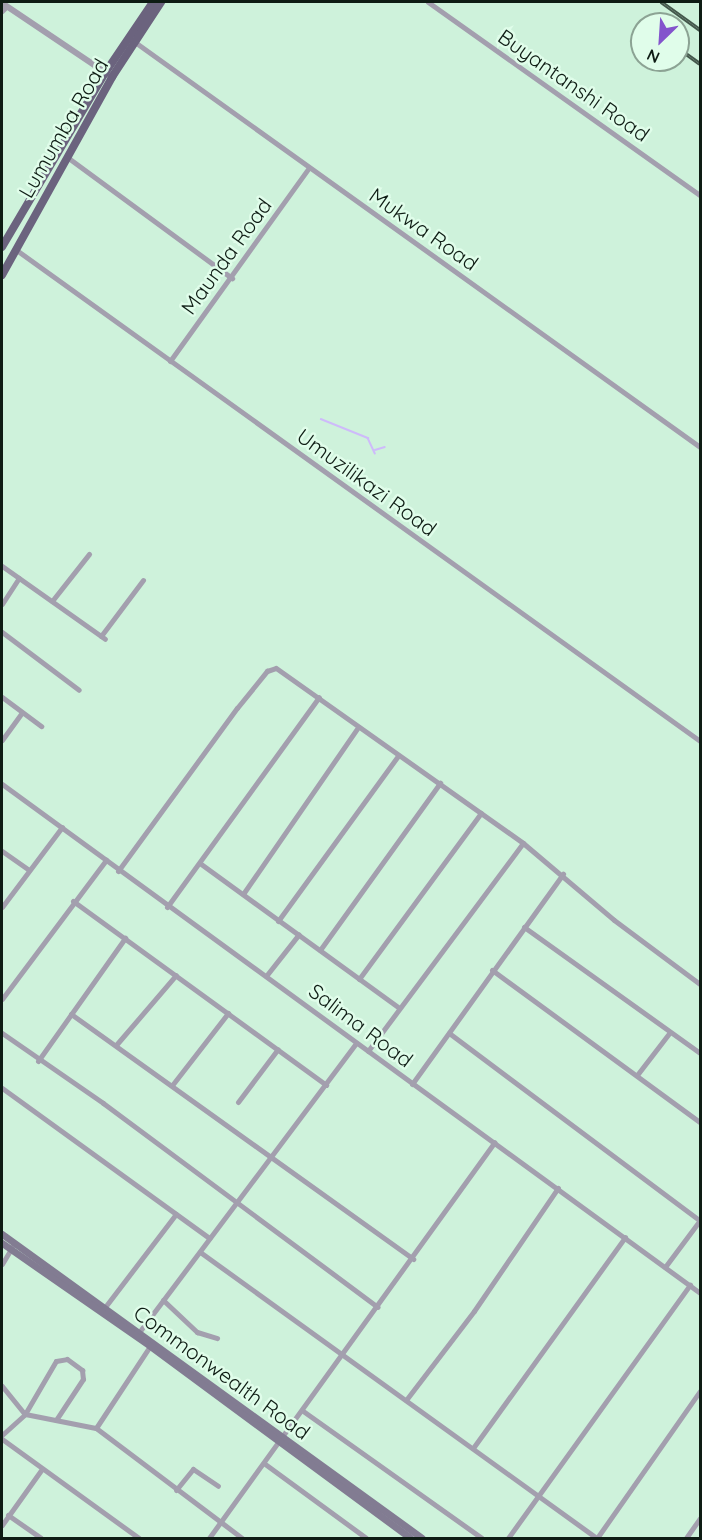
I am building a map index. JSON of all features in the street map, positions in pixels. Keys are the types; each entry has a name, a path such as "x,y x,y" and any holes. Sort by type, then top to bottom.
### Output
{"main road":[{"name":"Lumumba Road","path":"2,248 153,2"},
{"name":"Lumumba Road","path":"131,39 160,2"},
{"name":"Lumumba Road","path":"2,275 109,75"},
{"name":"Commonwealth Road","path":"2,1234 13,1246 283,1440 410,1539"},
{"name":"Commonwealth Road","path":"2,1243 13,1246"},
{"name":"Commonwealth Road","path":"138,1334 150,1346 422,1539"}],"street":[{"name":"Buyantanshi Road","path":"428,2 700,195"},
{"path":"3,7 109,75"},
{"name":"Mukwa Road","path":"131,39 308,169 700,447"},
{"path":"67,157 232,278"},
{"name":"Maunda Road","path":"171,361 308,169"},
{"name":"Umuzilikazi Road","path":"15,249 700,741"},
{"path":"52,601 89,554"},
{"path":"2,566 103,638 143,580"},
{"path":"2,604 19,578"},
{"path":"3,636 79,690"},
{"path":"118,871 267,671 276,668 286,672 398,756 440,783 523,843 563,874 614,920 700,984"},
{"path":"2,697 41,726"},
{"path":"167,907 201,864 319,697"},
{"path":"2,740 22,712"},
{"path":"243,894 358,727"},
{"path":"278,921 398,756"},
{"path":"320,950 440,783"},
{"name":"Salima Road","path":"2,784 167,907 266,976 700,1293"},
{"path":"359,979 481,813"},
{"path":"2,907 62,827"},
{"path":"368,1051 523,843"},
{"path":"2,851 29,870"},
{"path":"2,999 73,901 106,860"},
{"path":"201,864 398,1008"},
{"path":"412,1084 563,874"},
{"path":"73,901 326,1084"},
{"path":"524,927 700,1053"},
{"path":"266,976 299,934"},
{"path":"38,1060 125,938"},
{"path":"492,970 700,1122"},
{"path":"116,1045 176,975"},
{"path":"172,1084 228,1013"},
{"path":"71,1014 172,1084 413,1259"},
{"path":"637,1076 670,1032"},
{"path":"2,1033 103,1103 234,1204 378,1307"},
{"path":"449,1033 700,1221 665,1267"},
{"path":"138,1334 356,1043"},
{"path":"238,1102 278,1049"},
{"path":"2,1088 209,1238"},
{"path":"209,1539 283,1440 495,1142"},
{"path":"406,1400 474,1311 558,1188"},
{"path":"103,1310 176,1214"},
{"path":"473,1448 625,1237"},
{"path":"2,1264 13,1246"},
{"path":"200,1252 597,1538 700,1391"},
{"path":"508,1539 690,1285"},
{"path":"164,1300 197,1332 218,1338"},
{"path":"96,1428 150,1346"},
{"path":"56,1420 84,1374 67,1359 56,1361 25,1414 2,1437 139,1539"},
{"path":"2,1386 25,1414 96,1428 242,1539"},
{"path":"303,1411 482,1539"},
{"path":"265,1464 366,1539"},
{"path":"2,1525 42,1469"},
{"path":"176,1490 193,1469 218,1486"},
{"path":"8,1515 41,1539"},
{"path":"686,1539 700,1518"}],"waterway":[{"path":"321,419 368,438 375,453"},
{"path":"375,450 385,447"}],"railway":[{"path":"661,2 700,30"},
{"path":"690,57 700,64"}]}
